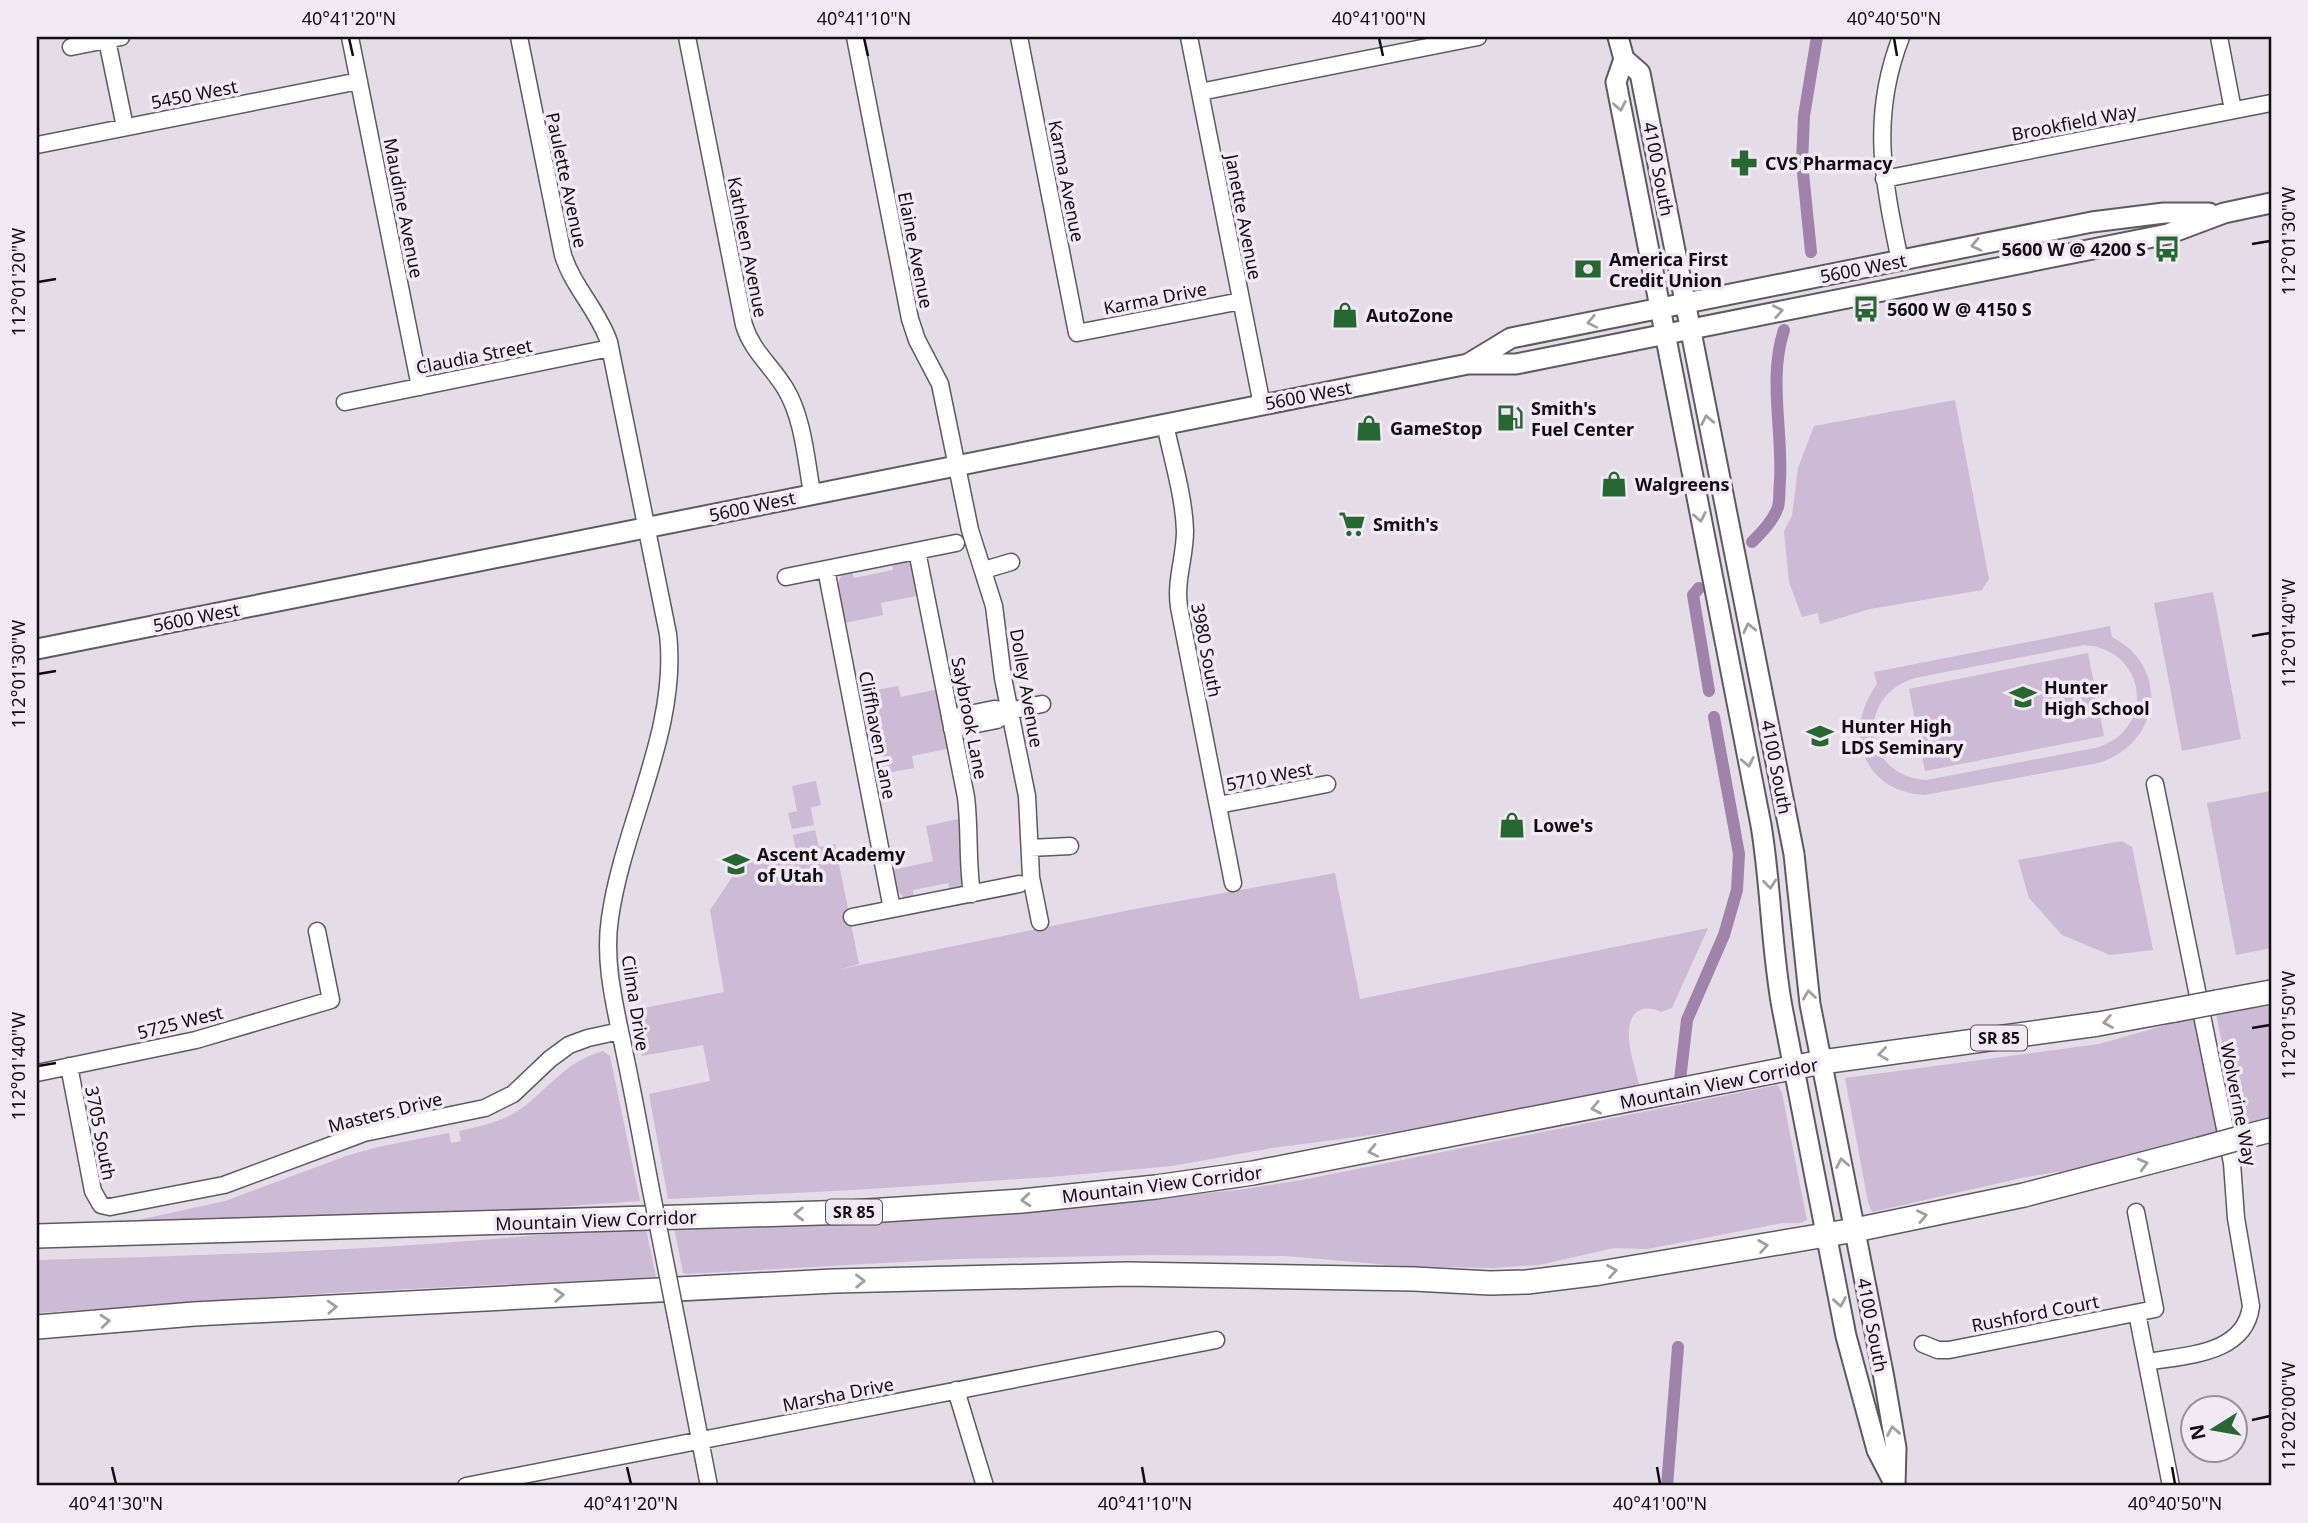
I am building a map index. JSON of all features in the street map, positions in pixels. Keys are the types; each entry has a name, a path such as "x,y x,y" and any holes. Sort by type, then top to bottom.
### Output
{"highway":[{"name":"Mountain View Corridor","path":"37,1236 779,1215 1010,1202 1156,1187 1253,1173 1822,1062 2098,1024 2271,992"},
{"path":"37,1327 194,1314 834,1281 1126,1274 1414,1279 1490,1283 1563,1278 1855,1230 2024,1195 2271,1130"}],"main road":[{"name":"4100 South","path":"1618,37 1624,59 1640,73 1794,854 1806,971 1896,1448 1895,1485"},
{"name":"4100 South","path":"1624,59 1616,82 1761,825 1770,880 1778,985 1846,1336 1867,1420 1877,1450 1895,1485"},
{"name":"5600 West","path":"37,649 1468,364 1516,364 2168,233 2224,213 2271,203"},
{"name":"5600 West","path":"1468,364 1511,338 2130,216 2224,213"},
{"path":"1999,267 1998,261 2007,255 2115,230 2130,216"}],"street":[{"name":"Maudine Avenue","path":"351,37 419,387"},
{"name":"Paulette Avenue","path":"519,37 562,254 572,279 605,331 646,527"},
{"name":"Kathleen Avenue","path":"687,37 744,325 754,349 785,388 794,406 812,493"},
{"name":"Elaine Avenue","path":"855,37 910,319 917,340 940,384 956,465"},
{"name":"Karma Avenue","path":"1019,37 1077,333"},
{"name":"Janette Avenue","path":"1189,37 1262,405"},
{"path":"1199,92 1478,37"},
{"path":"1900,261 1884,179 1881,145 1882,111 1888,78 1902,37"},
{"path":"2219,37 2233,110"},
{"path":"71,47 114,38 125,127"},
{"name":"5450 West","path":"37,145 359,81"},
{"name":"Brookfield Way","path":"1884,179 2271,103"},
{"name":"Karma Drive","path":"1077,333 1241,301"},
{"name":"Claudia Street","path":"345,402 610,348"},
{"name":"3980 South","path":"1165,424 1184,521 1184,549 1178,582 1179,607 1233,883"},
{"name":"Dolley Avenue","path":"956,465 972,537 994,606 1003,678 1027,796 1032,885 1041,922"},
{"name":"Cilma Drive","path":"646,527 666,622 670,667 662,721 619,874 609,922 610,971 709,1486"},
{"path":"786,577 956,543"},
{"name":"Saybrook Lane","path":"917,551 967,805 968,864 972,894"},
{"path":"984,570 1011,562"},
{"name":"Cliffhaven Lane","path":"825,569 892,909"},
{"path":"951,724 997,720 1009,711 1042,704"},
{"name":"5710 West","path":"1218,805 1326,784"},
{"name":"Wolverine Way","path":"2147,1362 2217,1348 2228,1343 2243,1330 2251,1306 2236,1218 2232,1163 2155,784"},
{"path":"1030,848 1070,846"},
{"path":"852,917 1019,884"},
{"name":"5725 West","path":"37,1073 195,1040 331,999 317,931"},
{"name":"Masters Drive","path":"101,1205 117,1206 224,1185 364,1133 485,1108 513,1094 569,1045 620,1031"},
{"name":"3705 South","path":"69,1066 93,1191 101,1205"},
{"name":"Rushford Court","path":"1923,1344 1938,1350 1948,1350 2155,1309 2136,1212"},
{"path":"2137,1312 2171,1486"},
{"name":"Marsha Drive","path":"466,1486 485,1485 1216,1340"},
{"path":"956,1390 985,1486"}],"shaded area":[{"path":"1955,400 1989,579 1982,590 1870,609 1820,624 1818,613 1802,617 1789,582 1784,531 1792,516 1798,468 1814,426"},
{"path":"906,560 914,566 921,595 881,603 883,615 845,623 837,592 842,575 852,572 854,578 893,570 892,562"},
{"path":"2213,592 2241,739 2182,751 2154,603"},
{"path":"2110,626 2112,637 2131,650 2144,667 2150,685 2151,704 2146,723 2135,740 2119,753 2098,763 1925,795 1904,791 1886,783 1873,771 1865,756 1860,739 1861,721 1866,702 1877,684 1874,672","holes":["2084,645 2105,650 2121,660 2132,675 2137,692 2136,709 2128,725 2115,739 2095,748 1926,780 1905,775 1889,765 1879,751 1874,734 1875,717 1882,701 1895,687 1915,678"]},
{"path":"2088,653 2104,736 1925,771 1909,689"},
{"path":"898,686 901,697 939,689 951,748 912,756 914,768 876,775 874,764 884,762 879,739 870,740 860,693"},
{"path":"816,781 821,805 809,808 814,825 792,829 788,813 797,811 792,786"},
{"path":"2271,791 2271,948 2236,955 2207,803"},
{"path":"963,818 962,886 950,892 948,883 913,890 914,899 906,900 898,891 893,870 933,861 926,826"},
{"path":"815,830 819,847 835,844 859,964 841,969 1135,909 1335,873 1360,999 1708,928 1672,1008 1661,1012 1643,1009 1633,1016 1630,1024 1630,1046 1640,1088 1387,1133 1272,1148 1172,1166 854,1190 668,1199 649,1094 710,1081 703,1045 642,1056 634,1010 724,992 710,910 741,864 796,852 793,835"},
{"path":"2122,841 2132,847 2153,950 2110,955 2062,935 2029,898 2018,860"},
{"path":"2271,1006 2271,1120 2239,1129 2216,1013"},
{"path":"2194,1017 2218,1135 2107,1164 2026,1177 1872,1212 1845,1078 2099,1044"},
{"path":"603,1051 610,1056 640,1201 527,1209 120,1224 225,1201 346,1156 378,1147 449,1133 451,1143 461,1141 459,1131 510,1115 526,1105 570,1067"},
{"path":"1778,1085 1782,1093 1807,1220 1647,1249 1614,1248 1539,1265 1492,1268 1400,1266 1286,1256 1150,1255 956,1259 687,1274 683,1273 673,1222 811,1226 932,1213 1104,1203 1238,1190 1302,1180"},
{"path":"645,1224 656,1277 347,1292 37,1313 37,1260 417,1245"}],"waterway":[{"path":"1811,252 1802,163 1804,116 1817,37"},
{"path":"1752,542 1770,522 1779,504 1776,386 1779,348 1784,330"},
{"path":"1699,588 1693,595 1709,691"},
{"path":"1680,1080 1687,1020 1724,935 1737,890 1739,854 1714,717"},
{"path":"1667,1486 1678,1347"}],"place":[{"name":"CVS Pharmacy","path":"1744,163"},
{"name":"5600 W @ 4200 S","path":"2167,249"},
{"name":"America First Credit Union","path":"1588,269"},
{"name":"5600 W @ 4150 S","path":"1866,309"},
{"name":"AutoZone","path":"1345,315"},
{"name":"Smith's Fuel Center","path":"1510,418"},
{"name":"GameStop","path":"1369,428"},
{"name":"Walgreens","path":"1614,484"},
{"name":"Smith's","path":"1352,524"},
{"name":"Hunter High School","path":"2023,697"},
{"name":"Hunter High LDS Seminary","path":"1820,736"},
{"name":"Lowe's","path":"1512,825"},
{"name":"Ascent Academy of Utah","path":"736,864"}]}
